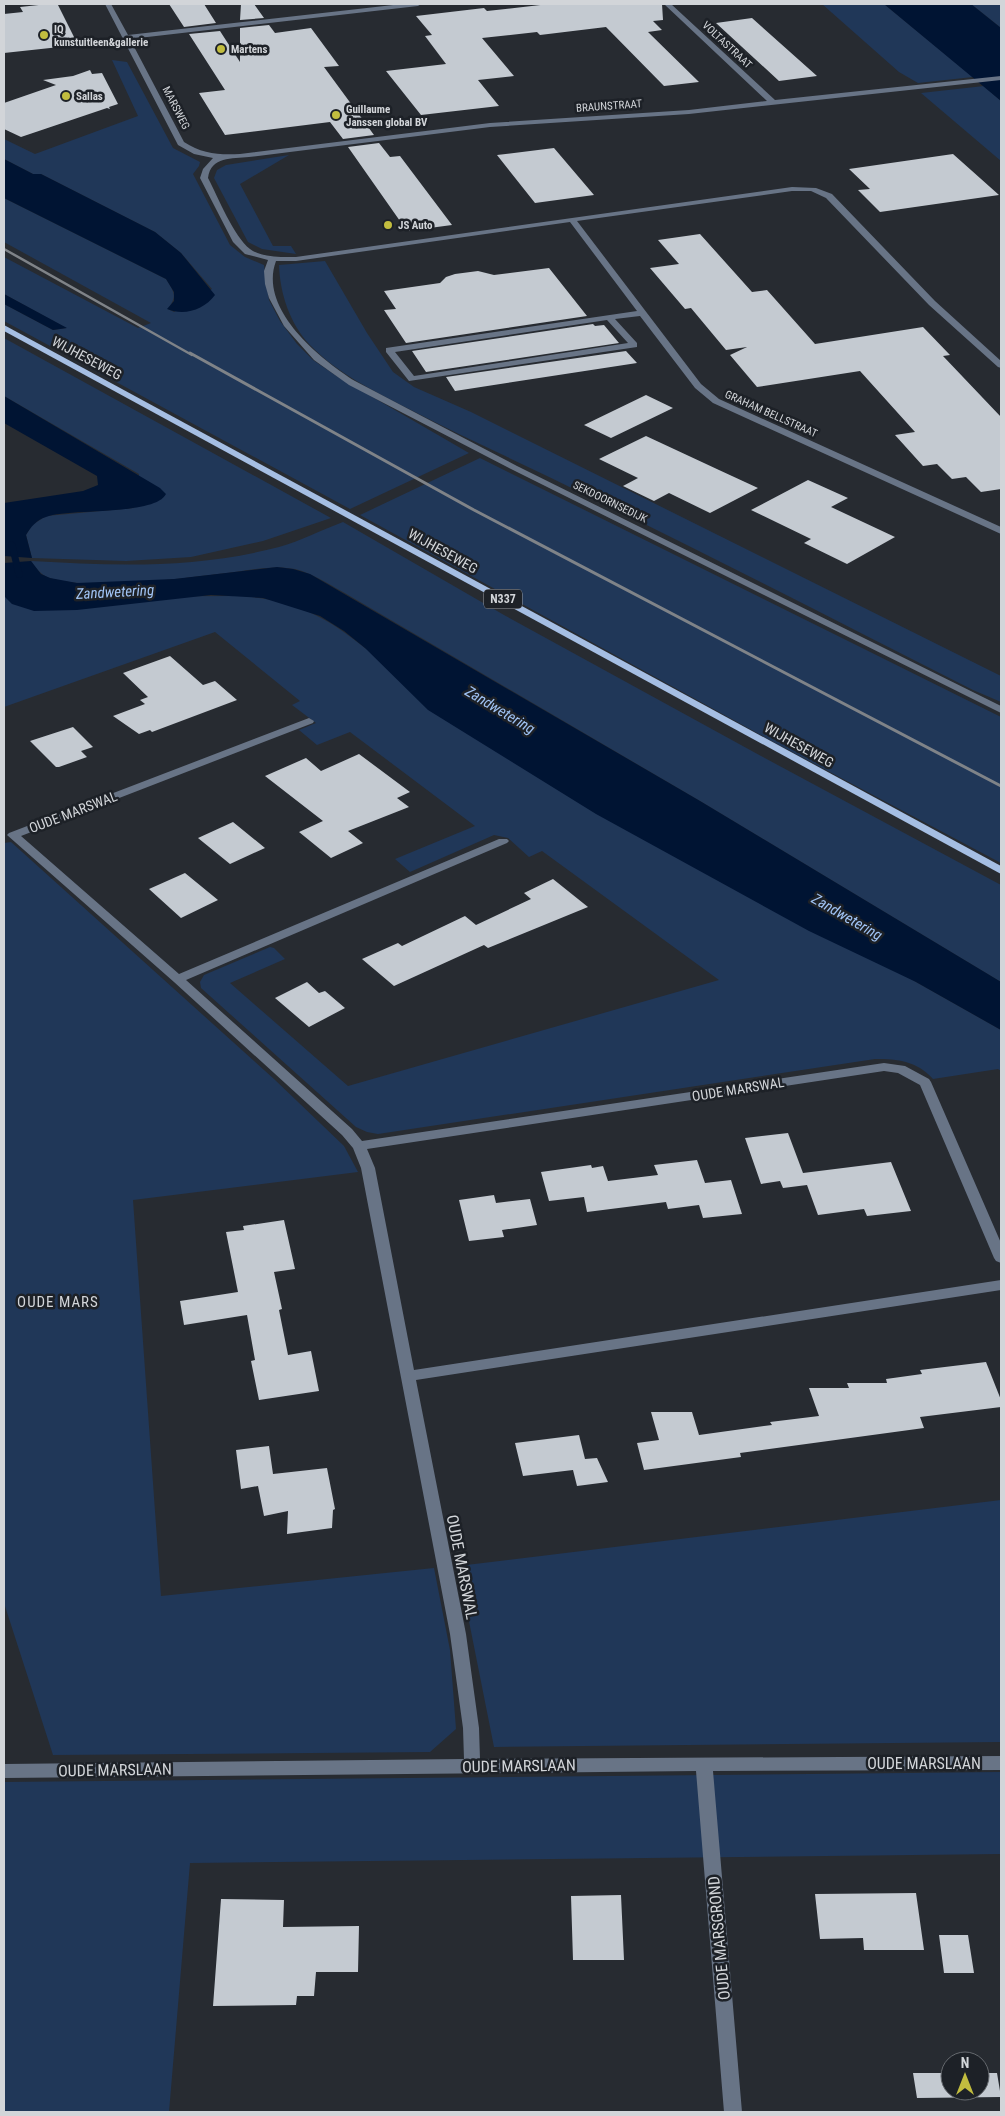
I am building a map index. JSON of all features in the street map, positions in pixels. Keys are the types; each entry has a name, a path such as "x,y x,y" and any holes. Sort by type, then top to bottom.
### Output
{"main road":[{"name":"WIJHESEWEG","path":"4,328 1001,871"}],"street":[{"name":"MARSWEG","path":"108,4 181,143 198,153 219,157"},
{"path":"126,37 418,4"},
{"name":"VOLTASTRAAT","path":"667,4 772,102"},
{"name":"BRAUNSTRAAT","path":"219,157 249,155 490,125 689,112 1001,78"},
{"path":"219,157 204,172 204,178 236,240 248,252 273,259 296,259 792,189 819,191 829,196 932,302 1001,365"},
{"name":"GRAHAM BELLSTRAAT","path":"571,219 698,386 716,401 1001,531"},
{"name":"SEKDOORNSEDIJK","path":"273,259 269,268 272,294 289,328 302,345 318,359 357,386 481,451 1001,710"},
{"path":"609,318 634,345 412,379 389,350 642,313"},
{"name":"OUDE MARSWAL","path":"309,721 13,834 178,979 347,1132 359,1146 368,1168 458,1634 471,1728 472,1766"},
{"path":"178,979 503,841"},
{"name":"OUDE MARSWAL","path":"359,1146 884,1067 901,1069 925,1082 1001,1258"},
{"path":"408,1376 1001,1286"},
{"name":"OUDE MARSLAAN","path":"4,1772 472,1766 1001,1763"},
{"name":"OUDE MARSGROND","path":"704,1764 733,2112"}],"shaded area":[{"path":"822,4 884,4 973,77 918,83 899,72"},
{"path":"971,4 1001,4 1001,28"},
{"path":"112,60 127,62 173,148 200,162 193,174 230,245 245,257 264,265 269,300 280,321 297,344 313,360 338,377 469,453 350,509 4,321 4,304 53,330 66,328 4,294 4,257 138,328 151,323 4,242 4,198 166,279 174,294 173,301 168,309 174,312 212,289 181,253 155,232 41,174 33,174 4,159 4,139 35,154 138,116"},
{"path":"984,86 1001,101 1001,161 921,93"},
{"path":"289,155 240,184 273,246 291,246 296,254 262,249 248,242 214,178 217,170 226,165"},
{"path":"325,261 367,333 393,372 414,387 471,412 1001,676 1001,702 973,690 638,521 432,420 344,373 332,365 303,337 287,308 281,287 279,265"},
{"path":"4,338 331,518 263,541 191,557 126,561 32,558 26,535 32,525 46,516 134,508 139,474 4,396"},
{"path":"480,458 1001,717 1001,863 779,745 360,515"},
{"path":"343,522 504,615 1001,885 1001,982 700,801 308,573 295,569 276,567 154,581 98,584 74,583 54,579 41,573 31,561 125,565 217,559 279,547"},
{"path":"4,593 5,597 242,596 277,601 308,612 336,627 365,648 916,982 1001,1030 1001,1071 998,1069 933,1079 920,1068 907,1062 875,1059 378,1134 356,1127 201,988 200,982 204,975 270,947 274,948 285,959 230,983 348,1086 719,980 542,851 529,857 508,838 494,835 410,872 395,859 475,826 350,732 317,745 299,730 316,723 292,705 300,701 215,632 4,707"},
{"path":"11,842 274,1079 344,1146 358,1172 133,1200 161,1596 434,1568 450,1650 456,1729 430,1752 53,1755 4,1603 4,843"},
{"path":"1001,1500 1001,1742 494,1747 458,1566"},
{"path":"1001,1772 1001,1854 190,1863 169,2112 4,2112 4,1782"}],"water":[{"path":"884,4 971,4 1001,28 1001,101"},
{"path":"4,159 33,174 41,174 155,232 181,253 215,295 199,308 187,312 167,309 174,301 174,292 166,279 4,198"},
{"path":"4,294 67,328 53,330 4,304"},
{"path":"4,396 160,488 166,494 159,501 146,506 57,514 42,518 34,524 26,535 32,558 4,556 4,503 83,491 98,485 97,476 4,423"},
{"path":"31,561 41,574 50,578 77,583 174,579 277,567 310,574 700,801 1001,982 1001,1030 916,982 809,931 596,814 428,710 365,648 344,631 320,616 263,598 211,595 77,610 34,611 12,604 5,597 4,563"}],"building":[{"path":"48,4 58,5 78,45 4,53 4,14 23,12 20,7"},
{"path":"169,4 204,4 216,23 184,27"},
{"path":"241,4 254,4 264,18 240,20"},
{"path":"549,4 662,4 663,20 653,21 662,30 648,32 699,82 664,86 606,27 540,35 537,32 482,38 514,76 478,80 499,106 421,115 386,71 446,64 425,36 432,35 416,16 484,8 487,11"},
{"path":"752,18 817,76 779,81 716,23"},
{"path":"269,25 275,33 311,28 339,66 324,67 374,135 343,139 330,122 225,135 199,93 225,90 189,34 220,31 240,62 240,28"},
{"path":"90,70 92,74 102,73 118,104 109,107 110,109 107,108 21,137 4,129 4,103 56,85 43,80 73,76"},
{"path":"379,143 390,157 400,156 452,225 407,231 348,147"},
{"path":"554,148 594,195 535,203 497,155"},
{"path":"953,154 999,195 880,212 858,190 870,189 849,169"},
{"path":"700,234 752,292 767,290 815,344 923,327 950,355 943,356 1001,417 1001,489 981,492 966,477 952,479 937,464 923,466 895,435 915,432 860,371 757,387 730,355 747,347 726,350 691,308 685,309 650,268 679,264 658,240"},
{"path":"549,268 587,316 406,343 384,310 396,309 384,291 440,283 446,277 455,274 478,271 494,275"},
{"path":"593,324 595,326 604,325 619,343 426,372 412,351"},
{"path":"626,351 637,363 455,391 446,377"},
{"path":"646,395 673,408 611,438 584,425"},
{"path":"646,436 758,488 710,513 669,493 654,501 623,486 638,478 599,459"},
{"path":"808,480 848,498 831,507 895,537 847,564 804,543 811,539 751,510"},
{"path":"170,656 203,685 215,681 237,700 152,732 150,730 139,734 113,716 145,704 140,700 148,697 123,673"},
{"path":"73,727 93,747 81,751 87,757 59,767 56,767 30,741"},
{"path":"359,754 410,792 397,798 409,807 348,831 363,843 331,858 299,832 323,821 265,776 306,758 321,771"},
{"path":"233,822 265,848 230,864 198,838"},
{"path":"185,873 218,900 181,918 149,889"},
{"path":"553,879 588,907 488,948 484,945 394,986 362,959 398,943 402,946 465,916 476,925 531,899 524,893"},
{"path":"307,982 319,993 325,991 345,1008 309,1027 275,998"},
{"path":"788,1133 803,1173 891,1162 911,1211 867,1216 864,1209 818,1215 807,1185 783,1188 780,1181 761,1184 745,1138"},
{"path":"697,1160 705,1183 731,1180 742,1214 703,1218 699,1205 668,1209 666,1202 587,1212 584,1197 549,1201 541,1172 591,1165 592,1168 603,1166 608,1181 658,1175 654,1165"},
{"path":"494,1195 496,1203 530,1199 537,1225 502,1230 504,1237 469,1241 459,1200"},
{"path":"284,1220 295,1269 274,1272 282,1309 279,1310 288,1355 311,1351 319,1391 259,1400 251,1361 255,1360 247,1315 184,1325 180,1301 238,1292 226,1232 244,1230 243,1226"},
{"path":"986,1362 1001,1400 1001,1407 920,1417 924,1428 740,1453 741,1457 644,1470 637,1443 659,1440 651,1412 692,1412 699,1435 772,1425 770,1422 819,1416 809,1388 849,1388 847,1383 887,1383 886,1379 922,1374 920,1370"},
{"path":"579,1435 585,1459 597,1458 608,1482 577,1486 573,1470 523,1476 515,1443"},
{"path":"269,1446 273,1474 327,1468 335,1509 333,1510 332,1528 287,1534 288,1511 264,1516 258,1486 241,1489 236,1450"},
{"path":"916,1893 924,1950 864,1950 863,1938 820,1939 815,1894"},
{"path":"621,1895 624,1960 573,1960 571,1896"},
{"path":"221,1899 284,1900 283,1927 359,1926 358,1972 316,1972 314,1996 297,1996 296,2005 213,2006"},
{"path":"939,1935 968,1935 974,1973 944,1973"},
{"path":"913,2073 940,2073 940,2098 917,2098"},
{"path":"990,2073 997,2073 1001,2097 990,2097"}],"waterway":[{"name":"Zandwetering","path":"12,545 19,574"}],"railway":[{"path":"4,249 192,355"},
{"path":"190,353 474,510 1001,786"}],"place":[{"name":"IQ kunstuitleen&gallerie","path":"44,35"},
{"name":"Martens","path":"221,49"},
{"name":"Sallas","path":"66,96"},
{"name":"Guillaume Janssen global BV","path":"336,115"},
{"name":"JS Auto","path":"388,225"}],"district":[{"name":"OUDE MARS","path":"58,1302"}]}
